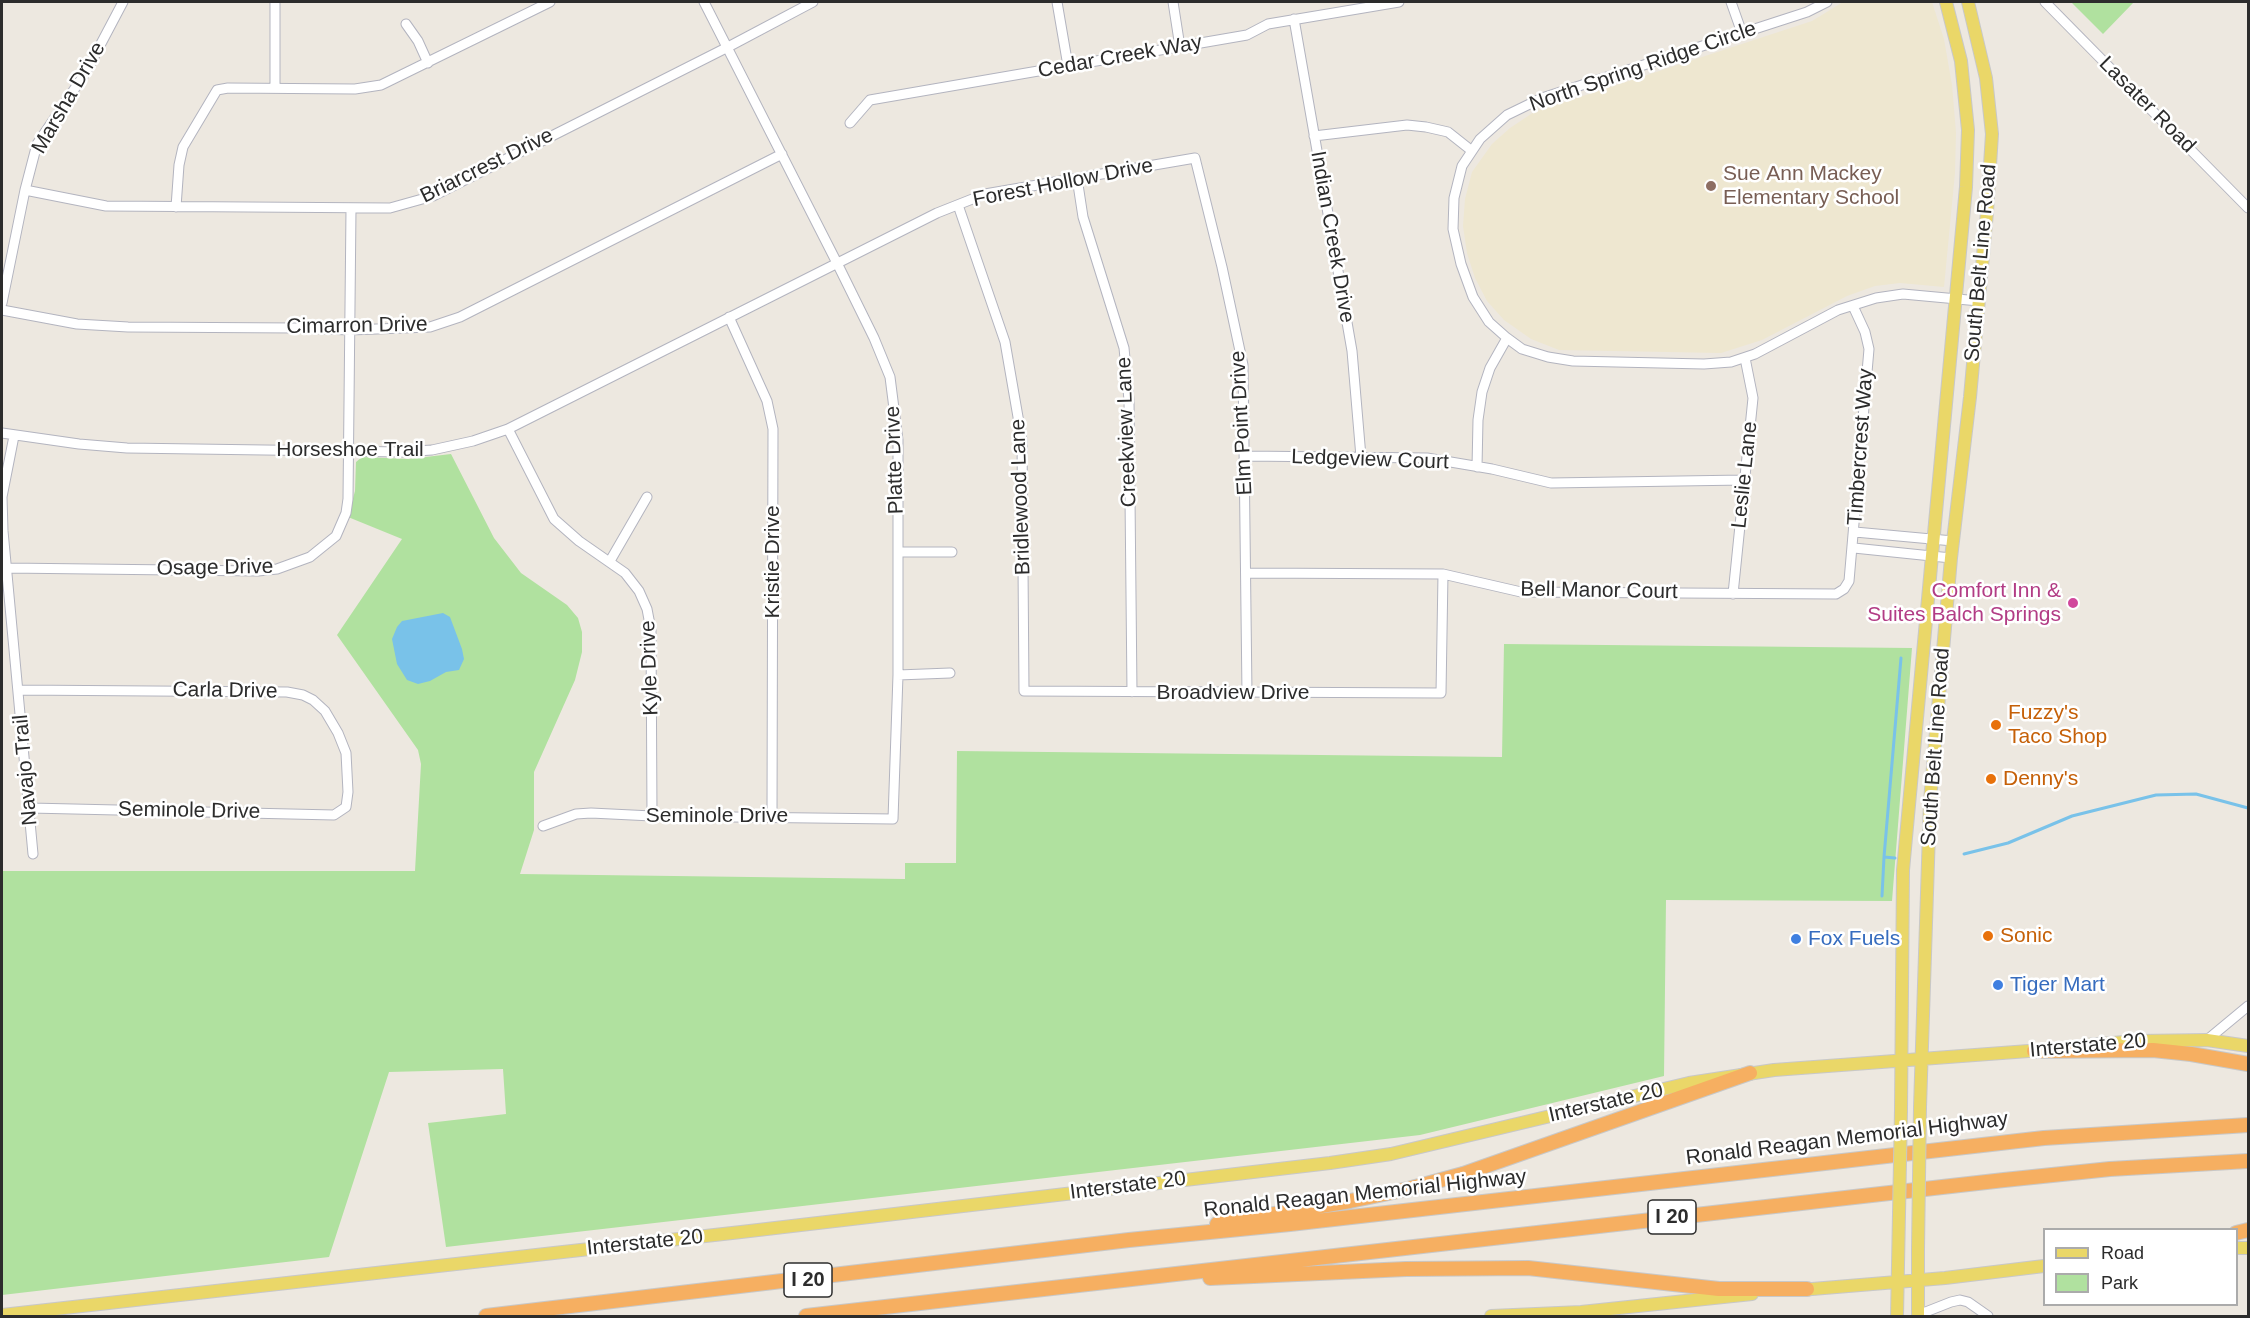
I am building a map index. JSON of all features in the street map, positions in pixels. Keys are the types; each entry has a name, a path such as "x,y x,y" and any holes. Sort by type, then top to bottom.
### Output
{"highway":[{"path":"2034,1051 2153,1050 2248,1064"},
{"path":"1129,1240 1408,1189 1463,1173 1750,1073"},
{"name":"Ronald Reagan Memorial Highway","path":"486,1317 1129,1240 1290,1224 2044,1138 2248,1125"},
{"name":"I 20","path":"806,1317 2028,1177 2120,1168 2248,1161"},
{"path":"1097,1284 1469,1268 1528,1268 1719,1289 1808,1289"}],"main road":[{"name":"South Belt Line Road","path":"1897,1317 1903,870 1966,187 1968,130 1961,61 1946,2"},
{"name":"South Belt Line Road","path":"1918,1316 1920,1107 1930,801 1992,134 1986,78 1968,2"},
{"path":"1915,744 1935,745"},
{"path":"1911,800 1930,801"},
{"path":"1902,911 1926,911"},
{"name":"Interstate 20","path":"2,1315 1330,1163 1391,1154 1689,1083 1750,1073 2138,1041 2207,1040 2248,1046"},
{"path":"1491,1317 1591,1311 2043,1266"}],"street":[{"name":"Marsha Drive","path":"2,303 25,190 37,144 86,72 123,2"},
{"path":"274,88 275,2"},
{"path":"176,207 179,165 183,147 216,90 228,88 355,89 381,85 550,2"},
{"name":"Platte Drive","path":"704,2 837,263 874,338 890,377 898,440 897,675 893,819"},
{"name":"Briarcrest Drive","path":"25,190 106,206 390,208 433,196 813,2"},
{"path":"1057,2 1068,66"},
{"path":"1173,2 1180,46"},
{"name":"Cedar Creek Way","path":"850,123 870,100 1247,35 1268,24 1399,2"},
{"path":"1731,2 1742,33"},
{"name":"North Spring Ridge Circle","path":"1827,2 1807,12 1542,98 1507,115 1480,140 1462,166 1454,198 1453,229 1461,264 1473,297 1489,322 1507,339 1522,349 1539,354 1573,361 1704,364 1731,362 1744,358 1838,310 1876,298 1903,294 1978,301"},
{"name":"Lasater Road","path":"2045,2 2248,208"},
{"name":"Indian Creek Drive","path":"1294,19 1352,351 1361,457"},
{"path":"406,24 418,41 428,63"},
{"path":"1314,136 1407,125 1448,132 1472,151"},
{"name":"Cimarron Drive","path":"2,310 77,324 128,327 350,330 430,327 460,317 782,154"},
{"name":"Forest Hollow Drive","path":"837,263 937,213 985,194 1196,158"},
{"name":"Elm Point Drive","path":"1196,158 1243,365 1248,694"},
{"name":"Creekview Lane","path":"1077,177 1083,217 1124,348 1129,400 1132,692"},
{"name":"Bridlewood Lane","path":"958,205 1005,342 1022,440 1024,691"},
{"name":"Osage Drive","path":"7,568 258,571 295,564 310,557 336,536 346,513 348,499 351,209"},
{"name":"Horseshoe Trail","path":"2,432 14,436 127,448 402,452 432,450 473,441 508,429 837,263"},
{"name":"Timbercrest Way","path":"1844,589 1849,581 1854,548 1869,349 1865,332 1853,306"},
{"name":"Kristie Drive","path":"729,317 767,401 773,429 772,816"},
{"path":"1477,466 1478,420 1482,392 1490,368 1507,339"},
{"name":"Leslie Lane","path":"1733,594 1752,398 1744,358"},
{"name":"Kyle Drive","path":"508,429 554,519 579,542 626,573 639,591 647,609 651,630 652,816"},
{"name":"Navajo Trail","path":"14,436 2,497 33,854"},
{"name":"Ledgeview Court","path":"1245,456 1427,458 1477,466 1551,483 1744,480"},
{"path":"610,561 647,497"},
{"path":"1855,532 1953,542"},
{"path":"1854,548 1951,558"},
{"path":"897,552 952,552"},
{"name":"Bell Manor Court","path":"1247,573 1443,574 1521,592 1836,594 1844,589"},
{"name":"Broadview Drive","path":"1024,691 1248,694 1441,693 1443,574"},
{"path":"897,675 950,673"},
{"name":"Carla Drive","path":"18,690 287,692 303,695 313,700 325,711 346,753 348,792 346,807"},
{"name":"Seminole Drive","path":"30,808 334,815 346,807"},
{"name":"Seminole Drive","path":"543,826 576,814 893,819"},
{"path":"2207,1040 2248,1006"},
{"path":"1918,1316 1960,1300 1968,1302 1988,1317"}],"shaded area":[{"name":"Sue Ann Mackey Elementary School","path":"1843,2 1932,2 1944,39 1952,85 1956,133 1955,173 1944,287 1900,283 1875,286 1847,296 1762,340 1721,353 1559,350 1531,339 1504,320 1487,301 1475,278 1467,253 1463,226 1465,199 1472,172 1492,144 1510,128 1534,112 1812,21"}],"green space":[{"path":"2071,2 2134,2 2103,34"},
{"path":"451,454 494,538 521,573 567,605 578,618 582,632 582,652 575,680 534,772 534,830 520,874 905,879 905,863 956,863 957,751 1502,757 1504,644 1912,648 1892,901 1666,900 1664,1076 1420,1135 446,1247 428,1123 506,1114 503,1069 389,1072 329,1257 2,1295 2,871 415,871 421,764 418,750 337,635 402,539 348,517 355,491 356,462 362,457 409,459"}],"water":[{"path":"443,613 450,617 462,649 464,659 459,670 446,672 430,681 418,684 407,680 397,664 392,639 397,627 402,621"}],"waterway":[{"path":"1884,857 1901,658"},
{"path":"1964,854 2008,843 2072,816 2156,795 2196,794 2248,808"},
{"path":"1882,896 1884,857 1895,858"}],"place":[{"name":"Sue Ann Mackey Elementary School","path":"1711,186"},
{"name":"Comfort Inn & Suites Balch Springs","path":"2073,603"},
{"name":"Fuzzy's Taco Shop","path":"1996,725"},
{"name":"Denny's","path":"1991,779"},
{"name":"Sonic","path":"1988,936"},
{"name":"Fox Fuels","path":"1796,939"},
{"name":"Tiger Mart","path":"1998,985"}]}
